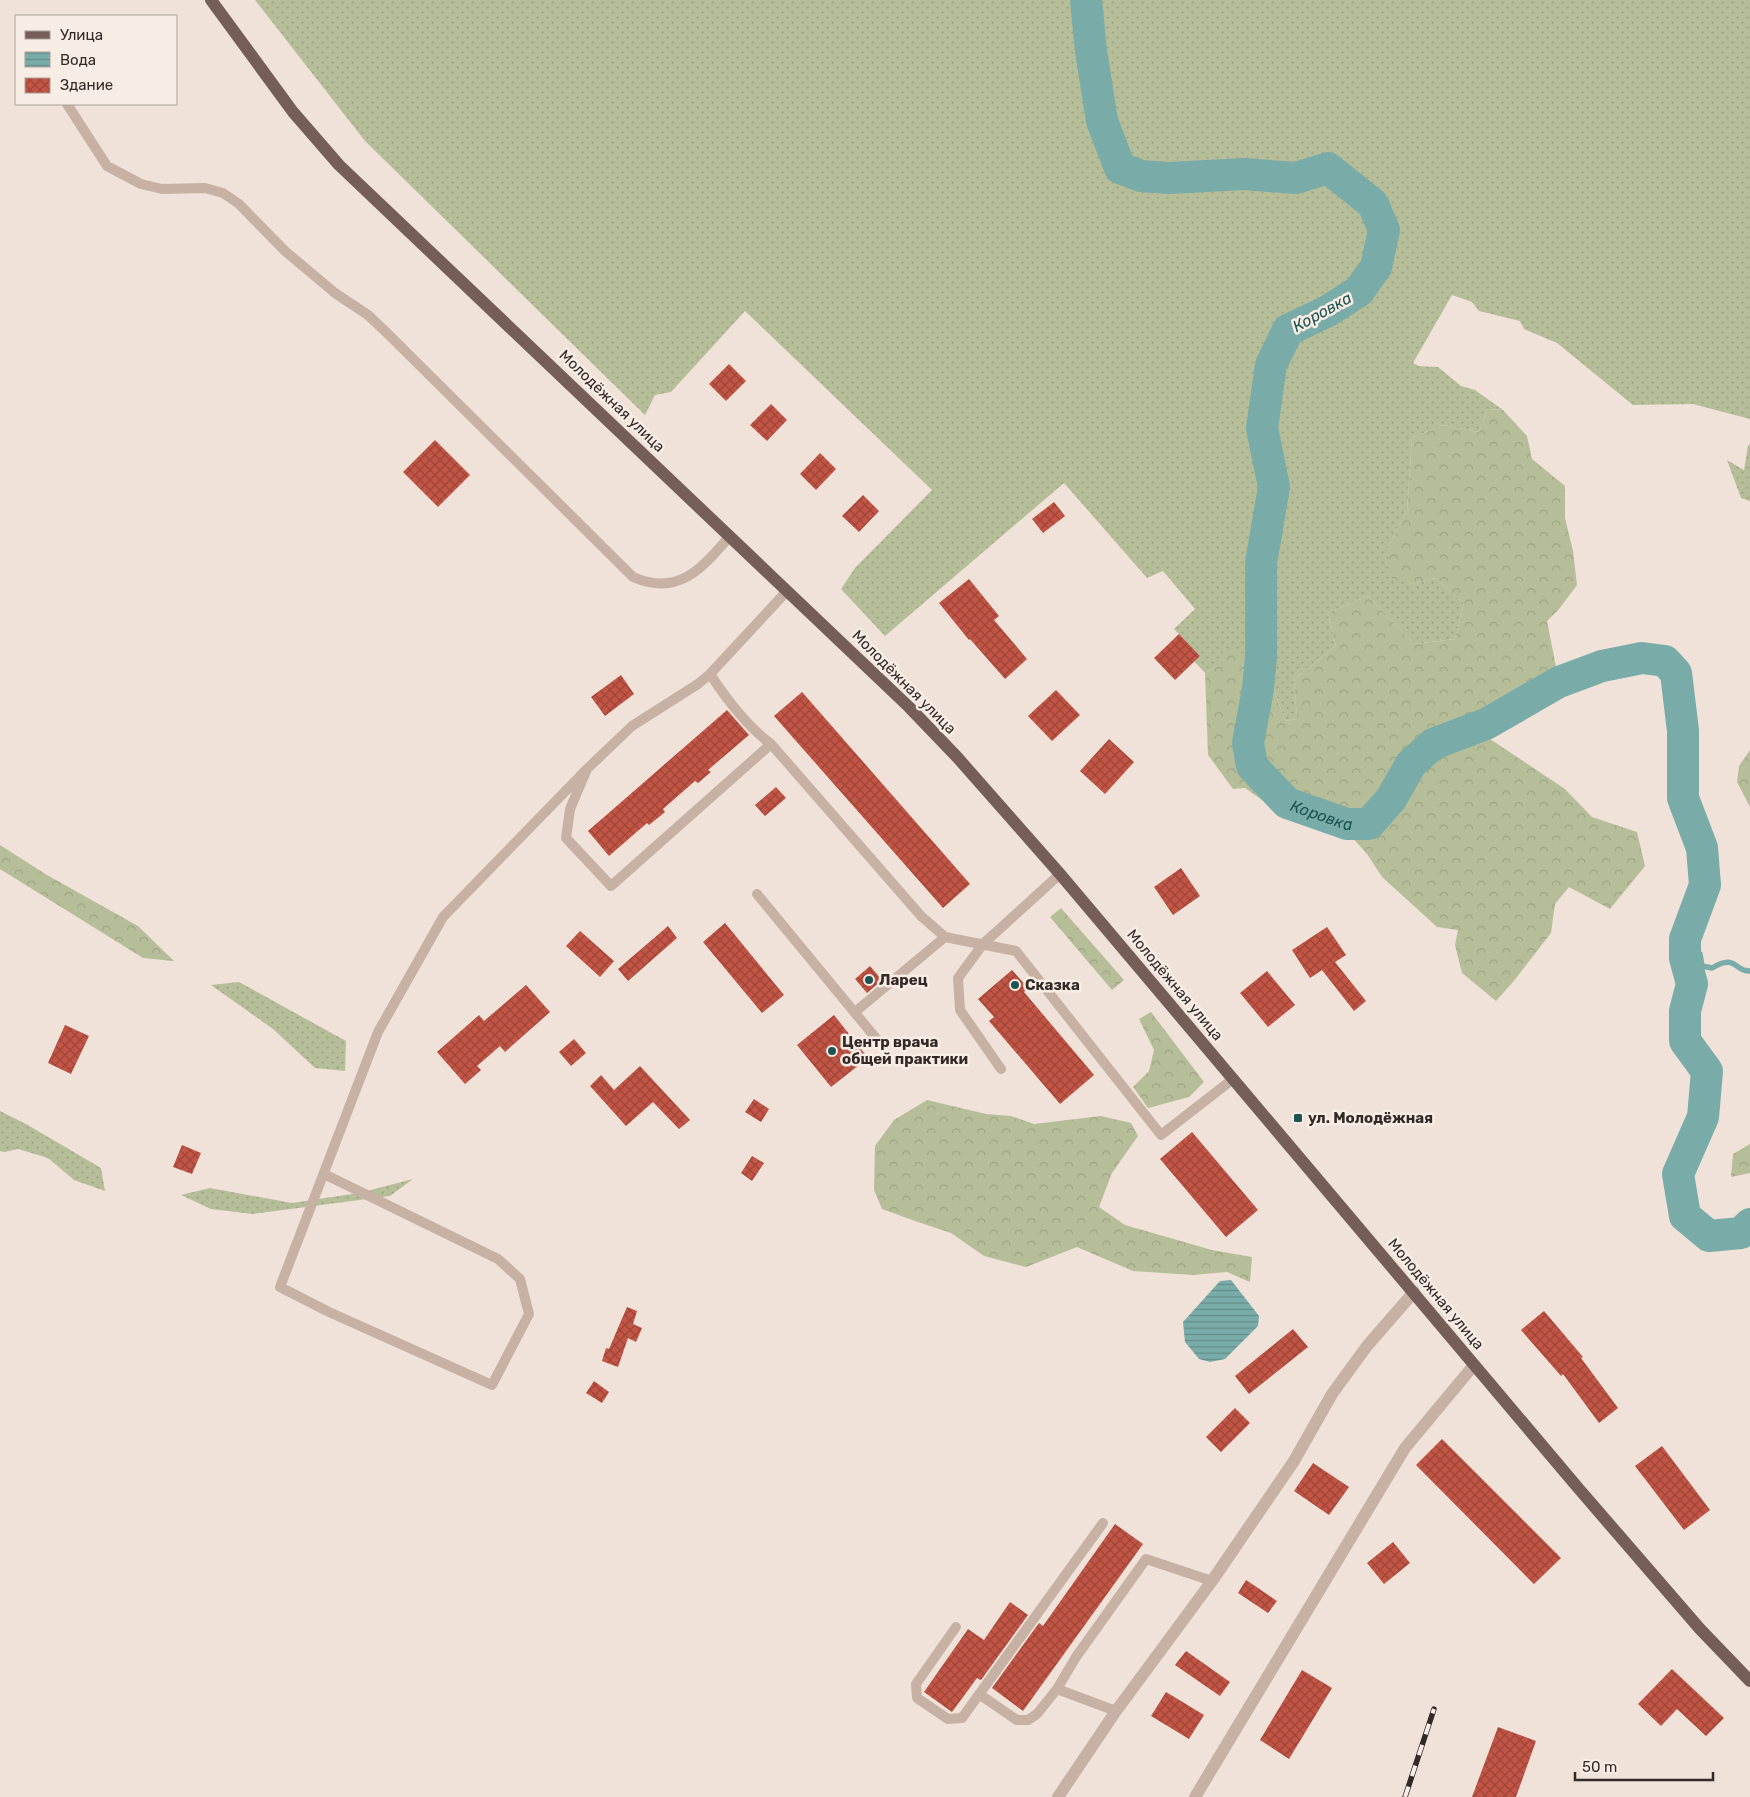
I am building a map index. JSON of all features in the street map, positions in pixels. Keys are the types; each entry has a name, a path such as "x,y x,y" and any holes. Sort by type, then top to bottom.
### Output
{"main road":[{"name":"Молодёжная улица","path":"211,0 292,112 338,165 788,591 909,707 957,757 1060,874 1474,1365 1700,1629 1750,1681"}],"street":[{"path":"1058,1797 1116,1711 1212,1581 1294,1461 1332,1394 1367,1346 1414,1292"},
{"path":"1195,1797 1405,1448 1474,1365"}],"lane":[{"path":"68,105 107,166 141,184 169,190 206,188 223,193 239,204 285,251 335,293 368,315 633,577 646,583 659,584 688,577 703,567 730,536"},
{"path":"324,1174 498,1259 520,1279 529,1314 492,1385 329,1312 280,1287 378,1032 443,916 632,726 698,684 710,674 788,591"},
{"path":"710,674 723,694 759,735 771,744 921,916 945,936 1016,951 1161,1135 1234,1079"},
{"path":"588,769 570,809 566,838 611,886 771,744"},
{"path":"1001,1068 960,1010 958,978 983,944 1060,874"},
{"path":"757,894 879,1042"},
{"path":"855,1012 945,936"},
{"path":"956,1628 916,1684 918,1698 948,1719 962,1718 1103,1523"},
{"path":"979,1694 1017,1720 1028,1720 1037,1714 1057,1689 1076,1657 1146,1559 1212,1581"},
{"path":"1057,1689 1116,1711"}],"green space":[{"path":"255,0 1750,0 1750,419 1693,404 1633,405 1557,343 1524,329 1520,321 1479,311 1472,302 1452,295 1413,363 1419,366 1438,367 1461,386 1475,390 1503,410 1487,409 1479,432 1443,425 1412,438 1407,511 1387,549 1411,584 1435,578 1464,603 1455,639 1414,644 1368,596 1328,613 1336,646 1294,679 1297,719 1285,721 1261,658 1217,666 1205,673 1194,661 1200,656 1174,629 1195,609 1163,571 1147,578 1064,483 885,636 841,589 855,568 932,490 745,311 671,392 655,395 645,415 365,141"},
{"path":"1487,409 1503,410 1527,436 1532,459 1565,486 1565,518 1573,551 1577,585 1559,609 1547,621 1559,682 1547,672 1475,721 1490,739 1565,789 1592,817 1637,832 1645,866 1610,909 1569,887 1555,904 1551,933 1496,1001 1462,973 1455,945 1458,930 1437,927 1382,877 1367,854 1340,824 1315,827 1279,812 1245,788 1233,789 1208,755 1205,673 1217,666 1224,650 1261,657 1285,721 1297,719 1294,679 1336,646 1328,613 1368,596 1414,644 1455,639 1464,603 1435,578 1411,584 1392,579 1387,549 1407,511 1412,438 1443,425 1479,432"},
{"path":"1750,444 1750,501 1741,498 1727,460 1744,470"},
{"path":"1750,750 1750,807 1737,782 1739,766"},
{"path":"0,845 47,875 138,926 174,961 143,958 0,869"},
{"path":"1061,908 1124,980 1112,990 1050,917"},
{"path":"239,982 346,1041 345,1071 315,1068 273,1029 211,985"},
{"path":"1151,1012 1204,1082 1189,1097 1148,1108 1133,1087 1149,1071 1154,1050 1139,1019"},
{"path":"927,1100 986,1114 1011,1116 1034,1124 1101,1116 1131,1123 1138,1136 1112,1173 1099,1207 1125,1225 1212,1250 1252,1257 1250,1282 1227,1272 1193,1275 1133,1271 1077,1247 1026,1267 984,1256 951,1233 882,1209 874,1190 875,1146 894,1120"},
{"path":"0,1111 101,1168 105,1191 74,1180 48,1158 18,1149 5,1152 0,1151"},
{"path":"1750,1144 1750,1173 1731,1177 1733,1154"},
{"path":"413,1179 390,1196 253,1214 211,1209 181,1195 210,1188 292,1203 359,1193"}],"water":[{"path":"1231,1280 1259,1316 1258,1326 1225,1359 1210,1362 1199,1359 1185,1342 1183,1322 1220,1281"}],"building":[{"path":"729,364 746,381 726,401 709,384"},
{"path":"771,404 787,420 767,441 750,425"},
{"path":"435,440 470,475 438,507 403,472"},
{"path":"820,453 836,469 816,490 800,474"},
{"path":"863,495 879,511 859,532 842,516"},
{"path":"1054,502 1065,516 1043,533 1032,519"},
{"path":"969,579 999,616 994,620 1027,659 1005,679 969,640 939,603"},
{"path":"1179,634 1200,656 1175,680 1154,658"},
{"path":"621,675 634,694 605,716 591,697"},
{"path":"1056,690 1080,715 1052,741 1028,716"},
{"path":"802,692 970,884 943,908 774,716"},
{"path":"727,710 749,735 708,770 711,772 698,783 695,781 663,809 665,812 649,825 647,823 609,856 588,831"},
{"path":"1109,739 1134,762 1105,794 1080,771"},
{"path":"776,787 786,798 765,816 755,805"},
{"path":"1181,868 1200,896 1173,915 1154,887"},
{"path":"725,923 784,995 762,1013 703,942"},
{"path":"668,926 677,938 628,981 618,969"},
{"path":"1327,927 1346,955 1335,962 1366,1001 1354,1011 1322,970 1310,978 1292,950"},
{"path":"580,931 614,961 600,977 566,946"},
{"name":"Ларец","path":"870,966 882,980 867,993 855,979"},
{"path":"1012,970 1028,988 1024,992 1094,1075 1060,1104 989,1021 994,1017 978,999"},
{"path":"1267,971 1295,1005 1268,1027 1240,993"},
{"path":"526,985 550,1012 505,1052 500,1046 477,1066 481,1070 465,1084 437,1052 479,1015 484,1021"},
{"name":"Центр врача общей практики","path":"834,1015 868,1058 831,1087 797,1045"},
{"path":"65,1025 89,1036 71,1074 48,1063"},
{"path":"574,1039 586,1053 571,1066 559,1052"},
{"path":"640,1066 690,1120 679,1129 653,1102 626,1126 590,1086 601,1075 614,1090"},
{"path":"754,1099 769,1109 761,1122 745,1112"},
{"path":"1192,1132 1258,1210 1226,1237 1160,1159"},
{"path":"182,1145 201,1153 192,1174 173,1167"},
{"path":"752,1156 764,1163 752,1181 741,1173"},
{"path":"627,1307 637,1311 633,1324 642,1328 636,1342 628,1338 618,1367 602,1361 606,1348 609,1349"},
{"path":"1544,1311 1583,1357 1581,1358 1618,1408 1599,1423 1563,1374 1561,1376 1521,1330"},
{"path":"1293,1329 1308,1347 1249,1394 1235,1376"},
{"path":"594,1381 609,1392 602,1403 586,1393"},
{"path":"1235,1408 1250,1423 1221,1452 1206,1437"},
{"path":"1442,1439 1561,1558 1534,1584 1416,1465"},
{"path":"1662,1446 1710,1510 1684,1530 1635,1466"},
{"path":"1313,1463 1349,1487 1329,1515 1294,1491"},
{"path":"1115,1524 1143,1544 1023,1711 992,1688 1039,1623 1043,1626"},
{"path":"1393,1542 1410,1563 1384,1584 1367,1563"},
{"path":"1246,1580 1277,1601 1268,1613 1238,1593"},
{"path":"1010,1602 1028,1615 981,1680 977,1678 952,1712 924,1692 968,1629 984,1640"},
{"path":"1186,1651 1230,1682 1220,1696 1175,1665"},
{"path":"1672,1669 1724,1718 1706,1736 1677,1709 1661,1726 1638,1704"},
{"path":"1302,1670 1332,1688 1289,1759 1260,1740"},
{"path":"1166,1692 1204,1715 1189,1739 1151,1716"},
{"path":"1498,1727 1536,1741 1516,1797 1472,1797"}],"waterway":[{"name":"Коровка","path":"1086,0 1091,51 1102,121 1120,168 1141,176 1169,178 1244,174 1296,178 1328,168 1373,204 1384,230 1376,267 1359,291 1328,311 1288,330 1271,365 1262,428 1274,487 1261,563 1261,657 1258,689 1248,743 1252,766 1287,803 1347,824 1369,824 1391,799 1411,764 1433,744 1486,724 1559,682 1602,666 1642,658 1665,661 1676,673 1683,731 1683,798 1702,848 1705,885 1685,939 1685,958 1692,984 1685,1011 1685,1041 1707,1071 1703,1117 1678,1174 1685,1216 1709,1236 1741,1233 1750,1224"},
{"path":"1685,958 1693,949 1700,954 1702,966 1712,968 1726,962 1734,964 1745,971 1750,971"}],"railway":[{"path":"1405,1797 1434,1709"}],"place":[{"name":"Ларец","path":"869,980"},
{"name":"Сказка","path":"1015,985"},
{"name":"Центр врача общей практики","path":"832,1051"},
{"name":"ул. Молодёжная","path":"1298,1118"}]}
